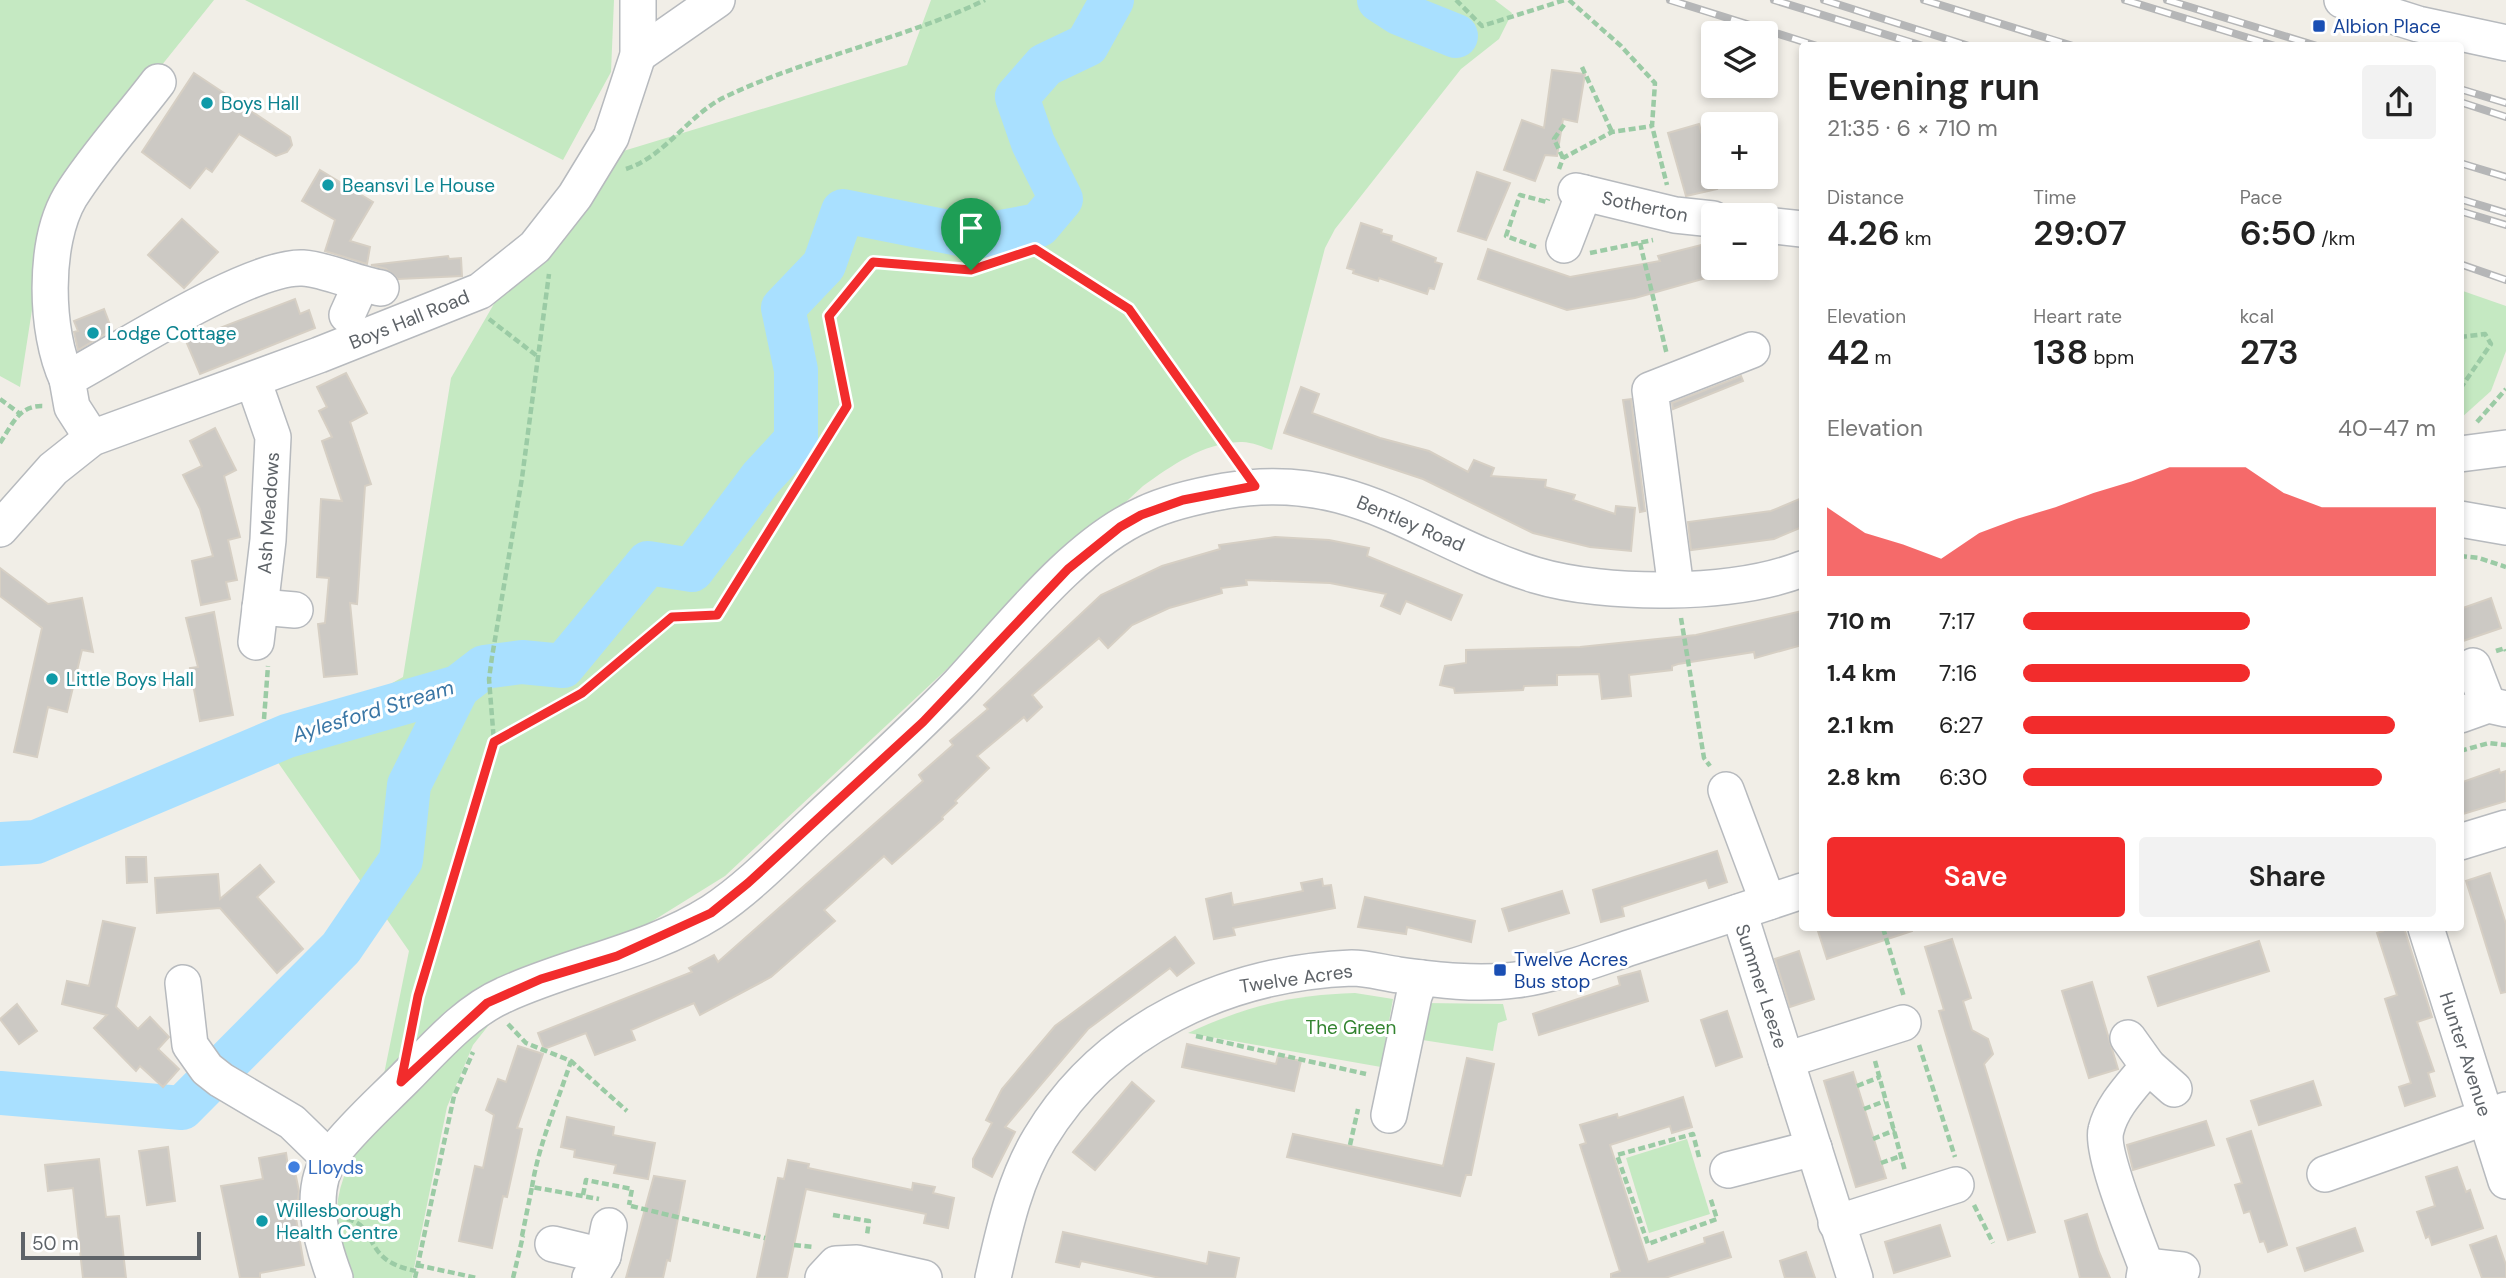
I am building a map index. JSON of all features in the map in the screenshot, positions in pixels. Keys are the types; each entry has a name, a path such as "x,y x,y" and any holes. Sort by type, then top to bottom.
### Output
{"street":[{"path":"638,28 674,0"},
{"path":"638,28 717,0"},
{"path":"2342,0 2418,24 2506,43"},
{"name":"Boys Hall Road","path":"0,529 52,469 92,438 253,380 480,291 535,247 575,196 611,137 638,28"},
{"path":"92,438 69,393 58,361 50,299 51,258 69,199 158,82"},
{"path":"1564,245 1580,192"},
{"name":"Sotherton","path":"1580,192 1675,215 1701,218"},
{"path":"1778,226 1799,229"},
{"path":"69,393 258,276 303,268 363,296"},
{"path":"1676,589 1650,390 1752,351"},
{"name":"Ash Meadows","path":"253,380 273,437 268,540 256,642"},
{"path":"2464,442 2506,448"},
{"name":"Bentley Road","path":"335,1278 322,1246 318,1214 320,1183 329,1158 356,1126 435,1048 487,1003 541,979 617,956 711,913 748,883 923,722 1068,569 1104,538 1141,515 1207,494 1255,486 1307,488 1364,500 1535,575 1610,588 1676,589 1743,584 1799,570"},
{"path":"2464,520 2506,527"},
{"path":"260,607 295,610"},
{"path":"2473,666 2485,710"},
{"name":"Summer Leeze","path":"1726,790 1786,1060 1855,1278"},
{"path":"2464,841 2506,828"},
{"name":"Twelve Acres","path":"993,1278 1016,1188 1040,1139 1080,1087 1148,1028 1205,998 1257,981 1355,968 1421,978 1491,983 1547,975 1799,892"},
{"name":"Hunter Avenue","path":"2427,931 2496,1114 2506,1181"},
{"path":"1389,1115 1414,996 1421,978"},
{"path":"183,982 190,1045 214,1074 292,1122 329,1158"},
{"name":"Summer Leeze","path":"1786,1060 1907,1022"},
{"path":"2128,1038 2148,1066 2174,1089"},
{"path":"2148,1066 2122,1098 2105,1131 2113,1171 2145,1272 2182,1270"},
{"path":"2325,1174 2496,1114"},
{"path":"1712,1175 1814,1148"},
{"path":"1836,1223 1960,1185"},
{"path":"553,1244 607,1241"},
{"path":"820,1263 857,1263 924,1278"}],"path":[{"path":"614,174 639,165 722,98 985,0"},
{"path":"1456,0 1482,26 1567,0 1621,46 1655,83 1653,125 1675,215"},
{"path":"1582,67 1612,132"},
{"path":"1563,158 1554,139 1566,122"},
{"path":"1580,192 1553,185 1563,158 1612,132 1653,125"},
{"path":"1640,243 1673,381"},
{"path":"494,742 582,693 672,617 717,615 847,406 829,316 873,262 971,270 1035,249 1129,309 1255,486"},
{"path":"411,1034 446,898 494,742 489,679 522,478 551,263"},
{"path":"478,311 538,356"},
{"path":"2464,337 2485,334 2491,344 2464,383"},
{"path":"2464,442 2506,389"},
{"path":"0,443 19,413 30,405 69,393"},
{"path":"0,399 19,413"},
{"path":"2464,557 2506,567"},
{"path":"1676,589 1704,758 1726,790"},
{"path":"256,642 269,648 264,719"},
{"path":"2464,750 2489,743 2506,745"},
{"path":"1884,931 1907,1022 1960,1185 1993,1243"},
{"path":"502,1018 526,1043 571,1062 627,1111"},
{"path":"1185,1033 1366,1074"},
{"path":"1866,1034 1901,1156 1881,1163"},
{"path":"415,1278 454,1096 474,1049"},
{"path":"532,1187 544,1132 571,1062"},
{"path":"1857,1086 1880,1077"},
{"path":"1864,1110 1885,1101"},
{"path":"1873,1139 1895,1130"},
{"path":"1693,1134 1712,1175 1717,1219 1648,1244 1617,1155 1693,1134"},
{"path":"583,1195 586,1180 632,1189 607,1241"},
{"path":"318,1214 361,1224 385,1259 399,1267 477,1278"},
{"path":"833,1215 869,1221 867,1235"},
{"path":"794,1245 820,1263"}],"green space":[{"path":"0,0 214,0 48,207 20,387 0,376"},
{"path":"245,0 614,0 611,72 563,160"},
{"path":"931,0 1495,0 1512,13 1499,39 1461,69 1335,229 1325,248 1272,450 1244,442 1213,446 1188,457 1154,478 725,876 622,940 523,967 484,990 383,1079 409,951 270,751 403,677 451,378 574,166 907,65"},
{"path":"2464,291 2506,306 2506,351 2491,391 2464,415"},
{"name":"The Green","path":"1355,993 1393,999 1381,1067 1188,1033 1250,1009 1290,999"},
{"name":"The Green","path":"1425,1003 1503,1004 1507,1020 1498,1023 1493,1051 1416,1039"},
{"path":"492,1021 473,1045 447,1107 412,1278 349,1278 342,1260 336,1223 337,1205 346,1170 366,1138 485,1022"},
{"path":"1687,1139 1710,1214 1649,1233 1626,1158"}],"building":[{"path":"1552,70 1585,74 1577,122 1563,119 1557,156 1545,155 1535,181 1504,170 1522,120 1544,128"},
{"name":"Boys Hall","path":"194,73 290,137 292,145 287,152 276,156 239,134 212,172 206,168 190,188 142,152"},
{"path":"1699,124 1701,189 1717,189 1686,196 1668,133"},
{"path":"320,170 373,202 350,241 370,247 367,264 325,251 335,220 302,201"},
{"path":"1477,172 1510,183 1486,240 1458,231"},
{"path":"182,219 218,252 184,288 148,255"},
{"path":"1361,223 1392,236 1391,241 1436,258 1435,262 1442,264 1434,289 1429,288 1427,294 1379,278 1378,281 1353,273 1354,270 1347,268"},
{"path":"1701,245 1701,279 1635,298 1567,310 1478,279 1488,249 1570,277 1660,261 1658,256"},
{"path":"448,256 449,259 461,258 462,276 398,279 386,269 371,265"},
{"path":"295,299 300,314 309,310 315,328 200,374 186,341"},
{"name":"Lodge Cottage","path":"104,309 112,330 78,350 74,332 78,331 74,321"},
{"path":"346,373 367,413 350,422 371,484 365,486 357,604 350,603 357,674 324,677 318,624 325,623 329,578 317,577 321,499 342,501 322,441 332,437 319,411 327,407 317,387"},
{"path":"1741,376 1743,381 1673,409 1672,403"},
{"path":"1301,387 1319,394 1312,413 1380,438 1429,451 1468,472 1474,460 1494,468 1491,476 1546,480 1545,487 1575,495 1573,500 1615,514 1616,506 1635,508 1631,551 1590,547 1533,533 1423,479 1284,433"},
{"path":"1631,399 1645,511 1640,512 1623,400"},
{"path":"215,428 236,470 224,476 240,537 228,540 237,580 226,582 230,599 201,605 192,561 213,556 200,509 183,475 202,466 190,441"},
{"path":"1799,499 1799,528 1774,539 1691,550 1688,522 1771,511"},
{"path":"1275,537 1329,540 1369,548 1367,556 1462,595 1451,620 1406,601 1400,614 1381,606 1386,594 1330,583 1246,580 1247,585 1221,588 1222,593 1169,608 1132,625 1108,648 1099,638 1032,695 1042,707 1027,721 1024,717 977,756 989,768 955,801 957,803 943,819 892,864 884,856 824,910 835,921 771,977 700,1015 694,1003 631,1030 635,1040 595,1055 586,1033 544,1049 538,1033 692,972 689,968 714,955 718,962 923,781 919,775 953,745 950,741 988,709 984,705 1101,595 1162,566 1220,549 1219,545"},
{"path":"0,568 48,604 82,598 93,652 82,650 67,712 48,707 37,757 14,752 42,628 0,596"},
{"path":"2491,598 2501,628 2464,641 2464,608"},
{"path":"214,612 233,715 200,721 190,668 198,667 186,618"},
{"path":"1799,612 1799,646 1755,658 1754,652 1678,664 1672,666 1672,670 1629,675 1631,696 1602,699 1599,674 1557,675 1557,685 1524,686 1523,690 1455,693 1454,688 1440,685 1445,666 1466,663 1466,650 1580,647 1696,635"},
{"path":"2499,769 2500,773 2506,771 2506,801 2464,814 2464,782"},
{"path":"1717,851 1727,882 1709,888 1706,880 1622,907 1624,916 1601,922 1593,890"},
{"path":"126,857 146,857 147,882 127,883"},
{"path":"260,865 274,882 257,897 303,949 277,973 220,908 157,913 155,878 218,874 220,899"},
{"path":"2490,873 2506,924 2506,992 2501,993 2466,881"},
{"path":"1322,879 1323,886 1331,885 1335,908 1233,928 1235,935 1214,939 1206,899 1231,893 1233,905 1303,891 1301,883"},
{"path":"1562,891 1569,913 1509,931 1502,909"},
{"path":"1365,897 1475,921 1471,942 1407,927 1406,934 1358,927"},
{"path":"103,921 135,928 116,1007 138,1029 150,1017 169,1037 158,1049 179,1069 163,1087 140,1066 136,1071 94,1028 107,1015 62,1004 67,981 89,986"},
{"path":"1818,931 1912,931 1827,959"},
{"path":"2405,931 2432,1017 2417,1022 2434,1071 2428,1073 2435,1096 2405,1106 2399,1087 2411,1083 2385,999 2397,995 2377,933"},
{"path":"1175,937 1194,963 1177,976 1170,968 1088,1029 1005,1127 1015,1132 992,1177 973,1167 973,1159 992,1123 986,1120 1002,1089 1055,1026"},
{"path":"1952,939 1971,998 1963,1001 1972,1030 1988,1039 1993,1054 1984,1064 2035,1232 2008,1240 1939,1011 1944,1010 1925,947"},
{"path":"2259,941 2269,971 2158,1006 2148,977"},
{"path":"1799,951 1814,999 1790,1007 1775,959"},
{"path":"1640,971 1648,1001 1539,1035 1533,1014 1620,985 1618,977"},
{"path":"2092,982 2118,1069 2089,1078 2062,991"},
{"path":"17,1004 37,1031 19,1044 0,1019"},
{"path":"1727,1011 1742,1057 1716,1066 1701,1020"},
{"path":"1187,1044 1276,1064 1278,1056 1301,1061 1294,1091 1182,1067"},
{"path":"518,1046 543,1054 517,1128 522,1129 492,1248 459,1241 475,1166 483,1168 494,1115 486,1110 498,1079 506,1082"},
{"path":"1467,1058 1494,1064 1471,1175 1466,1175 1460,1196 1287,1157 1293,1134 1443,1166"},
{"path":"1853,1072 1886,1178 1856,1187 1824,1081"},
{"path":"2313,1081 2321,1105 2259,1125 2251,1101"},
{"path":"1132,1082 1154,1101 1095,1170 1073,1152"},
{"path":"1683,1097 1692,1127 1672,1133 1670,1126 1610,1145 1648,1262 1705,1243 1704,1238 1723,1232 1731,1257 1665,1278 1611,1278 1611,1274 1620,1271 1580,1145 1586,1143 1580,1125 1617,1114 1618,1118"},
{"path":"567,1117 614,1127 613,1135 655,1143 648,1179 614,1173 616,1165 574,1157 575,1150 561,1147"},
{"path":"2206,1121 2214,1145 2133,1170 2127,1145"},
{"path":"2251,1131 2287,1245 2268,1252 2264,1241 2260,1242 2250,1211 2244,1213 2235,1185 2242,1183 2227,1139"},
{"path":"168,1147 175,1201 147,1205 139,1151"},
{"name":"Willesborough Health Centre","path":"286,1153 289,1173 295,1172 299,1191 298,1200 293,1201 304,1265 260,1273 260,1278 240,1278 221,1186 263,1179 259,1158"},
{"path":"99,1159 106,1217 119,1216 126,1278 83,1278 73,1188 48,1191 45,1165"},
{"path":"788,1160 809,1164 808,1168 912,1190 913,1183 935,1187 933,1193 954,1198 948,1228 924,1223 926,1214 806,1189 787,1278 757,1278 778,1178 784,1179"},
{"path":"2457,1167 2466,1192 2470,1190 2483,1228 2432,1245 2429,1236 2426,1238 2417,1212 2435,1206 2426,1177"},
{"path":"654,1176 685,1181 670,1261 667,1260 663,1278 626,1278"},
{"path":"2087,1214 2110,1278 2080,1278 2065,1221"},
{"path":"1940,1225 1950,1256 1894,1273 1885,1242"},
{"path":"2355,1228 2363,1251 2305,1271 2297,1248"},
{"path":"1063,1232 1207,1264 1209,1252 1239,1258 1235,1278 1160,1278 1081,1261 1079,1267 1056,1262"},
{"path":"2496,1236 2506,1265 2506,1278 2482,1278 2470,1245"},
{"path":"1806,1252 1815,1278 1785,1278 1780,1261"}],"waterway":[{"name":"Aylesford Stream","path":"0,844 36,842 287,736 458,687 484,667 522,662 563,666 648,563 692,570 761,478 796,440 796,370 783,308 824,265 843,211 974,237 1039,225 1061,199 1033,143 1017,97 1045,65 1087,45 1112,0"},
{"name":"Aylesford Stream","path":"1379,0 1399,13 1456,36"},
{"path":"0,1093 182,1108 341,948 401,860 409,785 458,687"}],"railway":[{"path":"1670,0 1804,42"},
{"path":"1774,0 1910,42"},
{"path":"1824,0 1956,42"},
{"path":"1924,0 2060,42"},
{"path":"2125,0 2262,42"},
{"path":"2167,0 2304,42"},
{"path":"2464,90 2506,103"},
{"path":"2464,103 2506,117"},
{"path":"2464,164 2506,177"},
{"path":"2464,200 2506,213"},
{"path":"2464,212 2506,225"},
{"path":"2464,265 2506,280"}],"place":[{"name":"Albion Place","path":"2319,26"},
{"name":"Boys Hall","path":"207,103"},
{"name":"Beansvi Le House","path":"328,185"},
{"name":"Lodge Cottage","path":"93,333"},
{"name":"Little Boys Hall","path":"52,679"},
{"name":"Twelve Acres Bus stop","path":"1500,970"},
{"name":"Lloyds","path":"294,1167"},
{"name":"Willesborough Health Centre","path":"262,1221"}],"route":[{"path":"1035,249 1129,309 1255,486 1207,494 1163,506 1120,527 1068,569 923,722 794,842 711,913 617,956 541,979 487,1003 401,1082 418,996 494,742 582,693 672,617 717,615 847,406 829,316 873,262 971,270 1035,249"}]}
